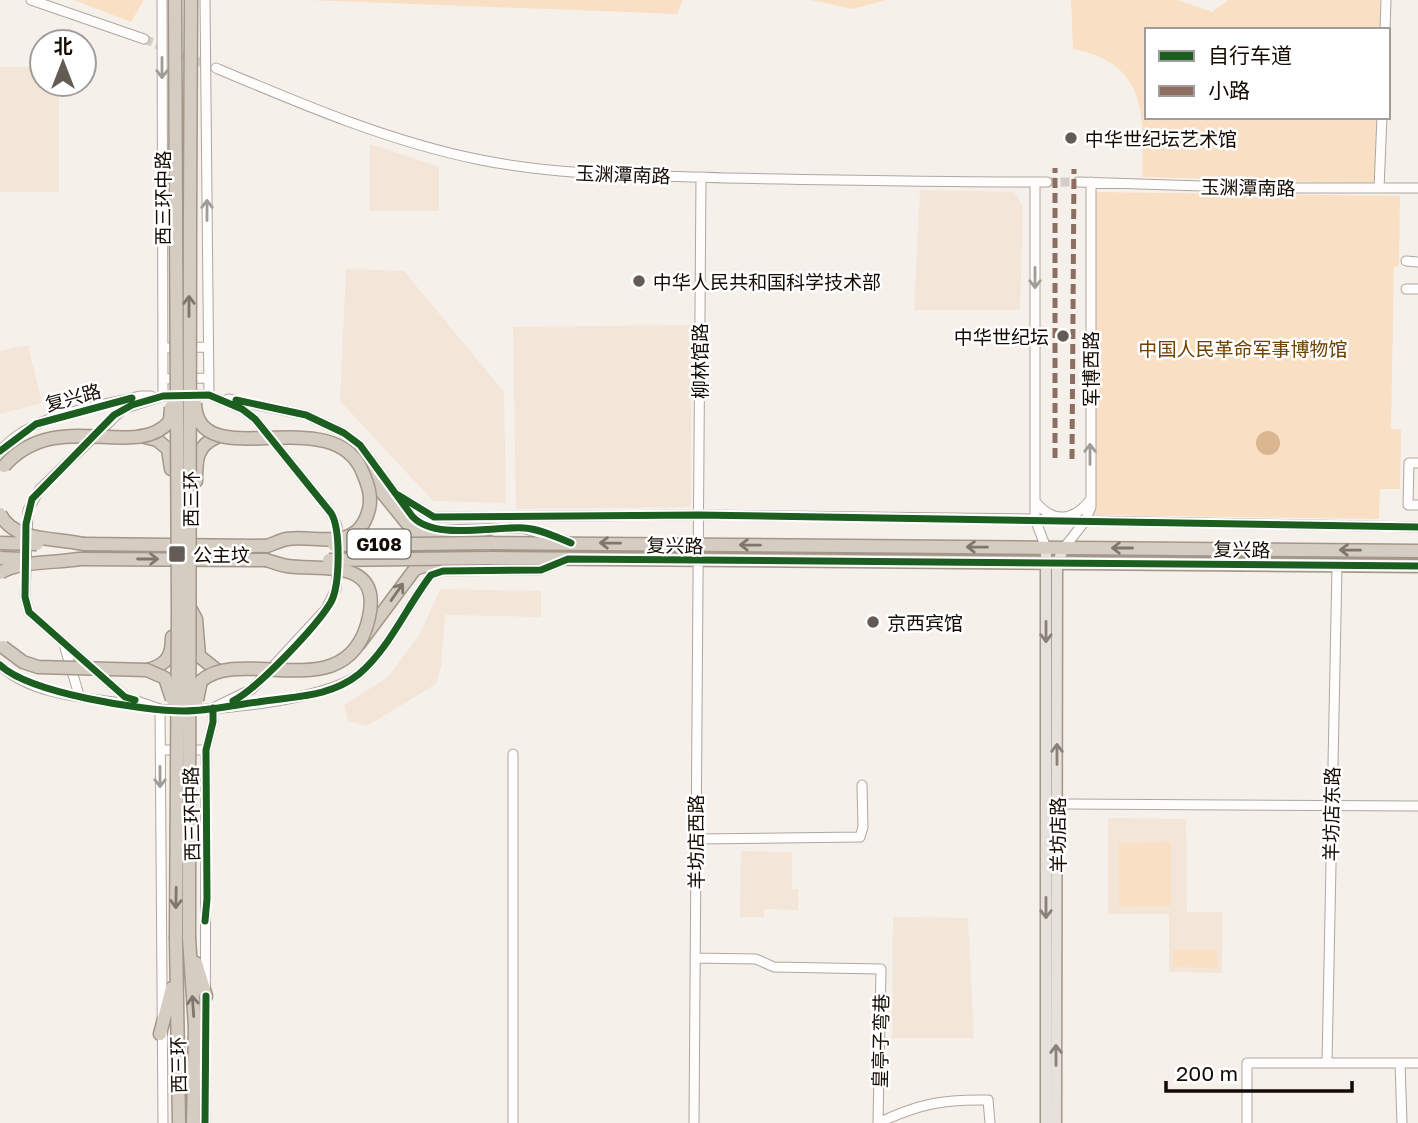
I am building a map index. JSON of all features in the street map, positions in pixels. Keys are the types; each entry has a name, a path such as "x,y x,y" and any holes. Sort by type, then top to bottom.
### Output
{"highway":[{"path":"170,0 175,25"},
{"name":"西三环","path":"175,0 176,220 183,380 185,939 195,1027 193,1123"},
{"name":"西三环","path":"183,380 190,221 193,0"},
{"path":"1,472 18,451 42,438 141,436 158,432 170,421 171,390 183,380 194,388 198,419 203,427 217,437"},
{"path":"141,436 157,440 169,449 172,481 184,498 195,488 198,453 209,440 217,437 316,439 343,449 360,465 415,533 427,537 472,537 492,543"},
{"path":"267,546 287,539 340,539 356,531 367,518 371,502 360,465"},
{"path":"0,514 12,529 22,535 57,538 83,544"},
{"name":"复兴路","path":"0,543 267,546 571,543 1418,551"},
{"name":"复兴路","path":"0,558 266,561 491,558 1418,566"},
{"path":"1,645 23,662 38,667 147,670 158,673 170,685 172,702 184,715 197,703 198,686 218,671 318,669 338,661 356,647 415,569 491,558"},
{"path":"0,573 17,565 51,564 79,559"},
{"path":"266,561 286,566 341,568 357,575 369,593 371,608 367,625 356,647"},
{"path":"147,670 158,667 169,657 172,627 184,609 196,619 199,656 218,671"},
{"path":"185,939 206,996"},
{"name":"西三环","path":"179,1123 176,974 185,939"},
{"path":"160,1034 176,974"}],"main road":[{"path":"1046,548 1051,563"},
{"name":"羊坊店路","path":"1046,1123 1051,563 1064,548"},
{"name":"羊坊店路","path":"1051,563 1056,1123"}],"street":[{"path":"31,0 144,38"},
{"name":"西三环中路","path":"162,0 163,396"},
{"path":"205,0 209,396"},
{"path":"1385,28 1386,0"},
{"name":"玉渊潭南路","path":"216,68 306,107 477,159 574,173 1047,182"},
{"path":"1379,188 1382,119"},
{"name":"柳林馆路","path":"698,545 701,177"},
{"path":"1035,182 1035,519 1046,548"},
{"name":"玉渊潭南路","path":"1078,182 1263,188 1418,188"},
{"name":"军博西路","path":"1064,548 1085,521 1091,499 1091,182"},
{"path":"1406,261 1418,262"},
{"path":"1406,289 1418,289"},
{"path":"163,348 208,347"},
{"path":"163,379 209,378"},
{"name":"复兴路","path":"0,451 26,429 46,421 140,396 163,396"},
{"path":"160,709 125,697 33,617 26,606 26,524 32,499 114,415 132,405 163,396 209,396 252,416 327,507 337,526 336,584 329,605 252,690 213,708"},
{"name":"复兴路","path":"209,396 293,412 326,422 360,445 418,522 430,528 522,528 571,543"},
{"path":"1418,463 1409,463 1408,505 1418,505"},
{"name":"复兴路","path":"398,495 435,517 698,515 1035,519"},
{"path":"1035,501 1048,515 1065,518 1082,510 1091,499"},
{"name":"复兴路","path":"1085,521 1418,527"},
{"name":"羊坊店西路","path":"694,1123 698,545"},
{"name":"复兴路","path":"0,665 22,681 79,695 160,709 213,708 318,694 358,675 371,662 431,575 443,571 541,570 568,559"},
{"name":"羊坊店东路","path":"1328,1063 1337,566"},
{"path":"65,646 79,695"},
{"name":"西三环中路","path":"205,1123 206,750 213,722 213,708"},
{"name":"西三环中路","path":"160,709 160,1034 163,1123"},
{"path":"160,750 206,750"},
{"path":"513,754 513,1123"},
{"path":"695,839 860,838 863,827 862,785"},
{"path":"1068,804 1418,806"},
{"name":"皇亭子弯巷","path":"695,958 756,959 774,967 881,969 878,1123 917,1105 972,1100 988,1100 990,1123"},
{"path":"1247,1123 1247,1063 1418,1063"},
{"path":"1400,1063 1402,1123"}],"shaded area":[{"path":"0,67 28,67 28,98 59,98 59,192 0,192"},
{"path":"370,144 439,167 439,211 370,211"},
{"path":"920,190 1014,192 1023,206 1020,310 914,310"},
{"path":"346,269 404,271 504,392 506,503 433,501 340,401"},
{"path":"691,325 691,507 516,509 513,327"},
{"path":"28,345 42,403 0,414 0,351"},
{"path":"1268,431 1279,438 1280,443 1273,454 1268,455 1257,448 1256,443 1263,432"},
{"path":"440,589 541,591 541,617 445,615 441,667 436,684 367,726 348,721 344,705 388,677 420,634"},
{"path":"1108,818 1186,819 1187,912 1222,912 1222,973 1169,972 1169,914 1108,914"},
{"path":"741,851 792,852 792,889 798,889 798,910 764,909 764,917 740,917"},
{"path":"893,917 968,918 974,1038 892,1038"}],"green space":[{"path":"74,0 144,0 131,22"},
{"path":"309,0 683,0 677,14"},
{"path":"811,0 886,0 852,9"},
{"path":"1071,0 1178,0 1212,12 1228,0 1380,0 1380,28 1145,28 1145,119 1379,119 1379,184 1142,177 1141,113 1128,79 1115,66 1097,56 1073,49"},
{"name":"中国人民革命军事博物馆","path":"1095,192 1400,196 1399,266 1394,267 1391,429 1401,430 1400,489 1380,489 1379,519 1090,515"},
{"path":"1171,842 1171,906 1119,907 1118,843"},
{"path":"1173,950 1217,950 1218,968 1173,967"}],"tunnel":[{"path":"144,39 210,66"},
{"path":"1047,182 1078,182"}],"marked path":[{"path":"1055,168 1055,458"},
{"path":"1072,459 1074,169"}],"cycle path":[{"path":"135,700 125,697 29,612 25,597 26,524 32,499 114,415 132,405 163,396 209,395 242,409 255,419 331,513 338,544 338,571 334,594 324,613 286,656 233,701"},
{"path":"0,451 36,424 132,398"},
{"path":"236,400 306,415 344,433 360,445 412,516 422,524 464,531 530,529 571,543"},
{"path":"398,495 434,517 698,515 1418,527"},
{"path":"0,665 15,675 60,692 142,708 202,710 310,695 347,682 370,664 389,640 431,575 443,571 541,570 568,559 1418,566"},
{"path":"205,921 206,750 213,722 213,708"},
{"path":"205,1123 206,996"}],"place":[{"name":"中华世纪坛艺术馆","path":"1071,138"},
{"name":"中华人民共和国科学技术部","path":"639,281"},
{"name":"中华世纪坛","path":"1063,336"},
{"name":"公主坟","path":"177,554"},
{"name":"京西宾馆","path":"873,622"}]}
